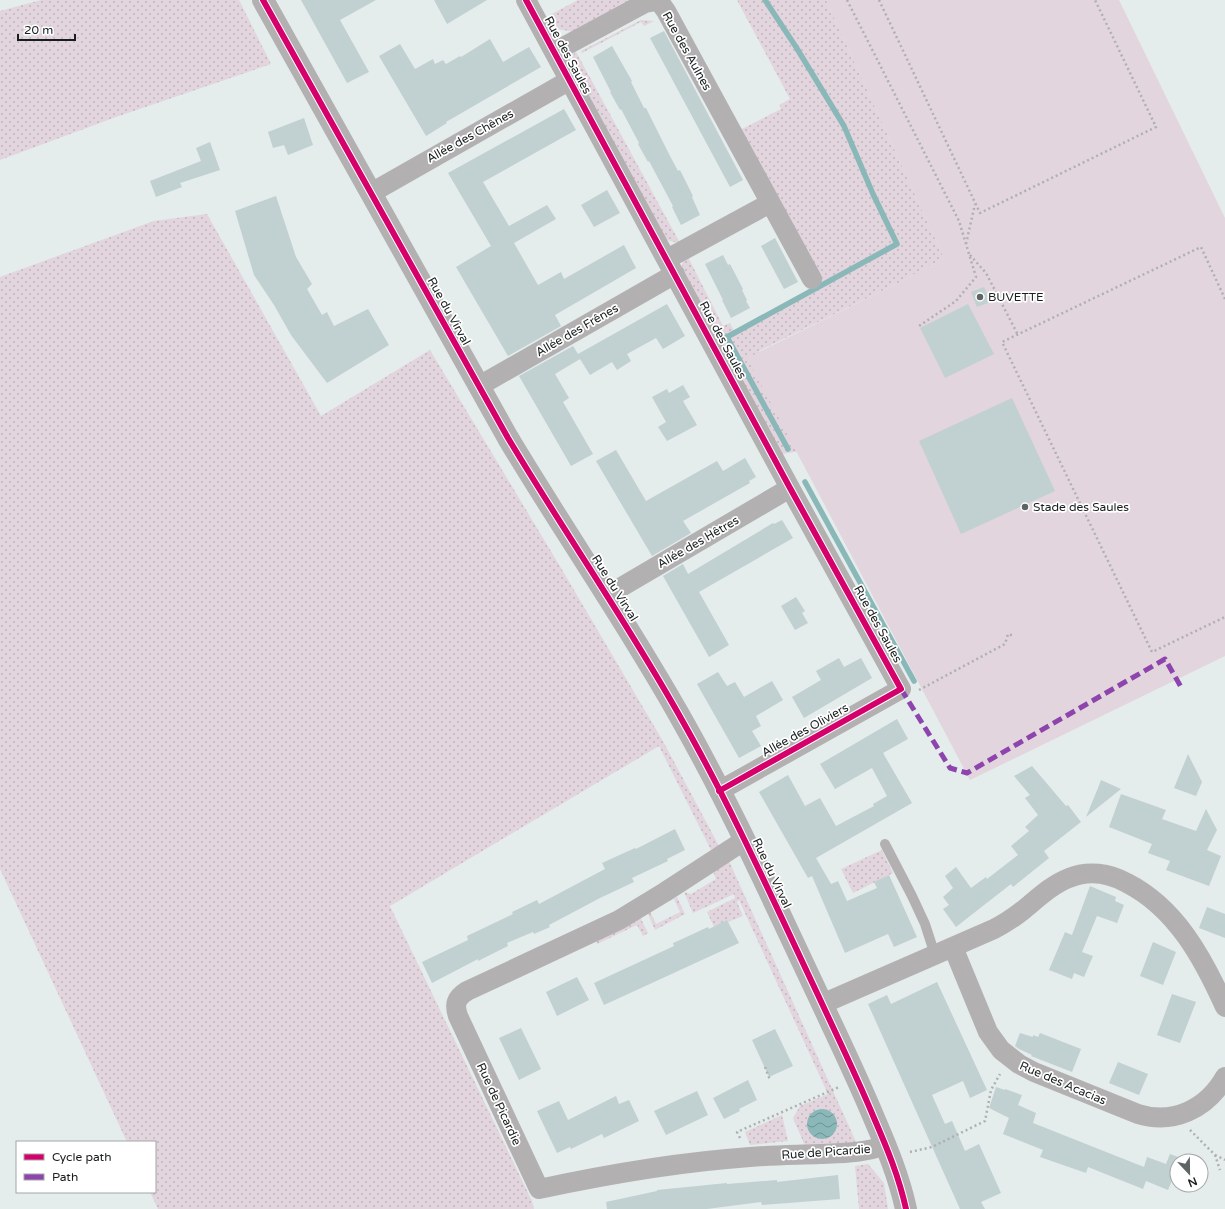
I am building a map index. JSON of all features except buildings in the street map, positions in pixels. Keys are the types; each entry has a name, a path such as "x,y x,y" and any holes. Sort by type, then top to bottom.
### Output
{"street":[{"name":"Rue du Virval","path":"263,0 540,492 646,659 677,712 745,840 857,1079 898,1177 906,1209"},
{"name":"Rue des Saules","path":"526,0 790,488 907,691"},
{"name":"Rue des Aulnes","path":"554,52 646,3 653,1 659,2 666,11 812,279"},
{"name":"Allée des Chênes","path":"371,194 570,80"},
{"path":"671,266 770,203"},
{"name":"Allée des Frênes","path":"479,386 671,266"},
{"name":"Allée des Hêtres","path":"606,596 790,488"},
{"name":"Allée des Oliviers","path":"719,791 907,691"},
{"name":"Rue de Picardie","path":"745,840 682,882 619,920 467,991 456,1001 455,1008 458,1016 539,1189 580,1180 692,1162 747,1157 842,1153 870,1150 888,1151"},
{"path":"822,1004 994,929 1008,921 1046,891 1064,880 1083,874 1096,873 1120,878 1135,887 1160,906 1170,916 1193,946 1225,1007"},
{"name":"Rue des Acacias","path":"953,947 988,1032 1008,1057 1034,1072 1150,1118 1175,1116 1199,1106 1217,1089 1225,1077"}],"lane":[{"path":"885,844 925,924 934,955"}],"path":[{"path":"847,0 959,221 976,277 956,301 919,326"},
{"path":"879,0 980,213 1156,127 1095,0"},
{"path":"966,244 976,202"},
{"path":"1225,299 1201,247 1002,342 1152,652 1225,617"},
{"path":"969,255 986,273 1018,335"},
{"path":"907,691 1005,644 1008,634 1014,636"},
{"path":"888,1151 932,1147 985,1121 991,1090 1008,1057"},
{"path":"765,1067 770,1080"},
{"path":"747,1157 737,1132 857,1079"},
{"path":"1175,1116 1215,1155 1225,1160"},
{"path":"1215,1155 1220,1170"}],"shaded area":[{"path":"41,0 239,0 271,64 116,117 0,160 0,11"},
{"path":"578,0 637,0 572,32 558,28 554,24 550,15"},
{"path":"737,0 826,0 944,258 898,283 759,351 813,449 782,454 683,273 682,264 687,255 723,326 730,323 735,333 809,294 807,287 821,279 740,130 781,109 779,105 790,99"},
{"name":"Stade des Saules","path":"826,0 1119,0 1225,218 1225,656 970,780 747,358 898,283 944,258"},
{"path":"641,20 654,21 644,26 641,22 582,53 581,51"},
{"path":"575,50 680,243 665,239 573,68 572,59"},
{"path":"207,214 321,416 430,350 664,743 719,846 711,850 659,746 390,906 532,1201 534,1209 158,1209 150,1193 156,1193 156,1141 127,1141 0,869 0,277 154,221"},
{"path":"882,850 893,873 853,893 841,869"},
{"path":"729,861 857,1144 805,1146 793,1118 800,1106 828,1094 739,900 737,902 743,916 728,922 727,920 714,927 707,912 735,898 734,894 693,913 684,892 691,894 716,879 713,871","holes":["817,1109 830,1111 814,1136 808,1129 807,1122"]},
{"path":"677,897 685,914 655,930 647,912 650,911 656,924 680,912 674,899"},
{"path":"640,917 648,933 643,936 637,925 597,944 596,940"},
{"path":"782,1115 788,1141 750,1145 745,1132"},
{"path":"868,1164 884,1183 888,1209 859,1209 855,1166"}],"water":[{"path":"822,1109 828,1110 836,1118 836,1130 828,1138 822,1139 816,1138 808,1130 807,1124 808,1118 816,1110"}],"waterway":[{"path":"765,0 796,47 844,126 873,194 897,244 727,337 788,449"},
{"path":"805,482 914,681"}],"marked path":[{"path":"901,689 950,768 967,773 1165,659 1181,687"}],"cycle path":[{"path":"263,0 508,438 550,507 637,643 697,747 751,852 854,1072 888,1152 900,1186 906,1209"},
{"path":"526,0 790,488 901,689 719,791"}],"place":[{"name":"BUVETTE","path":"980,297"},
{"name":"Stade des Saules","path":"1025,507"}]}
